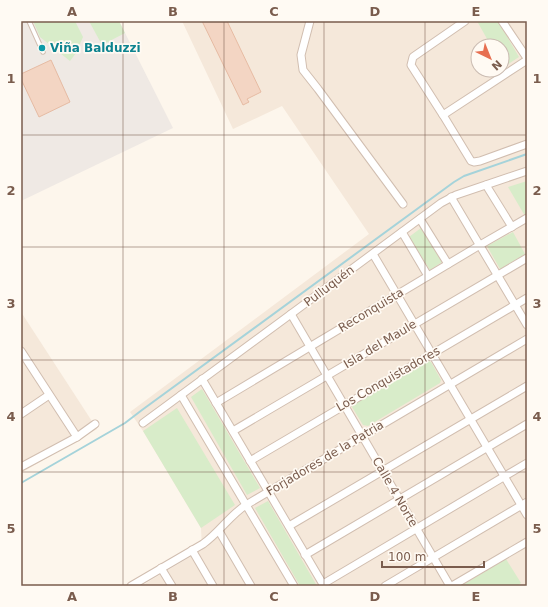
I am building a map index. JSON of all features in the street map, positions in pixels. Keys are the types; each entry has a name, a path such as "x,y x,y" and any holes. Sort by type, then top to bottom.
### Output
{"street":[{"path":"310,21 301,56 303,70 403,204"},
{"path":"465,21 413,57 411,65 471,161 480,161 527,144"},
{"path":"443,115 527,60 502,21"},
{"name":"Pulluquén","path":"143,423 441,203 451,197 527,171"},
{"path":"486,184 512,227"},
{"path":"451,197 527,325"},
{"path":"420,218 448,264"},
{"name":"Reconquista","path":"216,403 527,218"},
{"path":"402,232 428,276"},
{"path":"373,254 504,477 524,504 527,515"},
{"name":"Isla del Maule","path":"233,431 527,258"},
{"name":"Los Conquistadores","path":"250,460 527,298"},
{"name":"Calle 4 Norte","path":"291,314 433,558 451,586"},
{"name":"Forjadores de la Patria","path":"131,586 208,541 241,508 527,339"},
{"path":"21,351 23,360 77,437"},
{"path":"202,380 324,585 527,463"},
{"path":"288,526 527,386"},
{"path":"21,414 49,395"},
{"path":"181,395 294,586"},
{"path":"21,467 77,437 95,424"},
{"path":"306,555 527,424"},
{"path":"385,586 524,504"},
{"path":"219,531 251,586"},
{"path":"451,586 527,542"},
{"path":"192,550 213,586"},
{"path":"161,568 172,586"}],"lane":[{"path":"29,21 42,52"}],"shaded area":[{"path":"21,21 119,21 173,128 21,201"},
{"path":"182,21 527,21 527,586 141,586 202,550 201,528 130,412 369,234 282,106 233,129"},
{"path":"21,312 97,429 21,473"}],"green space":[{"path":"33,21 75,21 83,37 76,53 70,61 40,37"},
{"path":"89,21 119,21 125,33 102,45"},
{"path":"477,21 498,21 508,38 487,38"},
{"path":"510,42 519,57 510,63"},
{"path":"527,181 527,214 525,216 508,187"},
{"path":"421,228 442,262 430,270 409,237"},
{"path":"513,232 525,254 500,269 487,246"},
{"path":"425,359 431,362 441,380 440,383 368,426 363,425 352,407 354,403"},
{"path":"202,389 260,488 247,495 191,397"},
{"path":"177,408 235,505 201,528 143,431"},
{"path":"268,501 317,586 300,586 255,508"},
{"path":"506,559 521,583 517,586 461,586"}],"building":[{"path":"202,21 227,21 261,92 247,99 249,102 243,105"},
{"path":"51,60 70,102 39,117 21,79 21,74"}],"waterway":[{"path":"21,483 125,423 454,182 464,176 527,154"}],"place":[{"name":"Viña Balduzzi","path":"42,48"}]}
